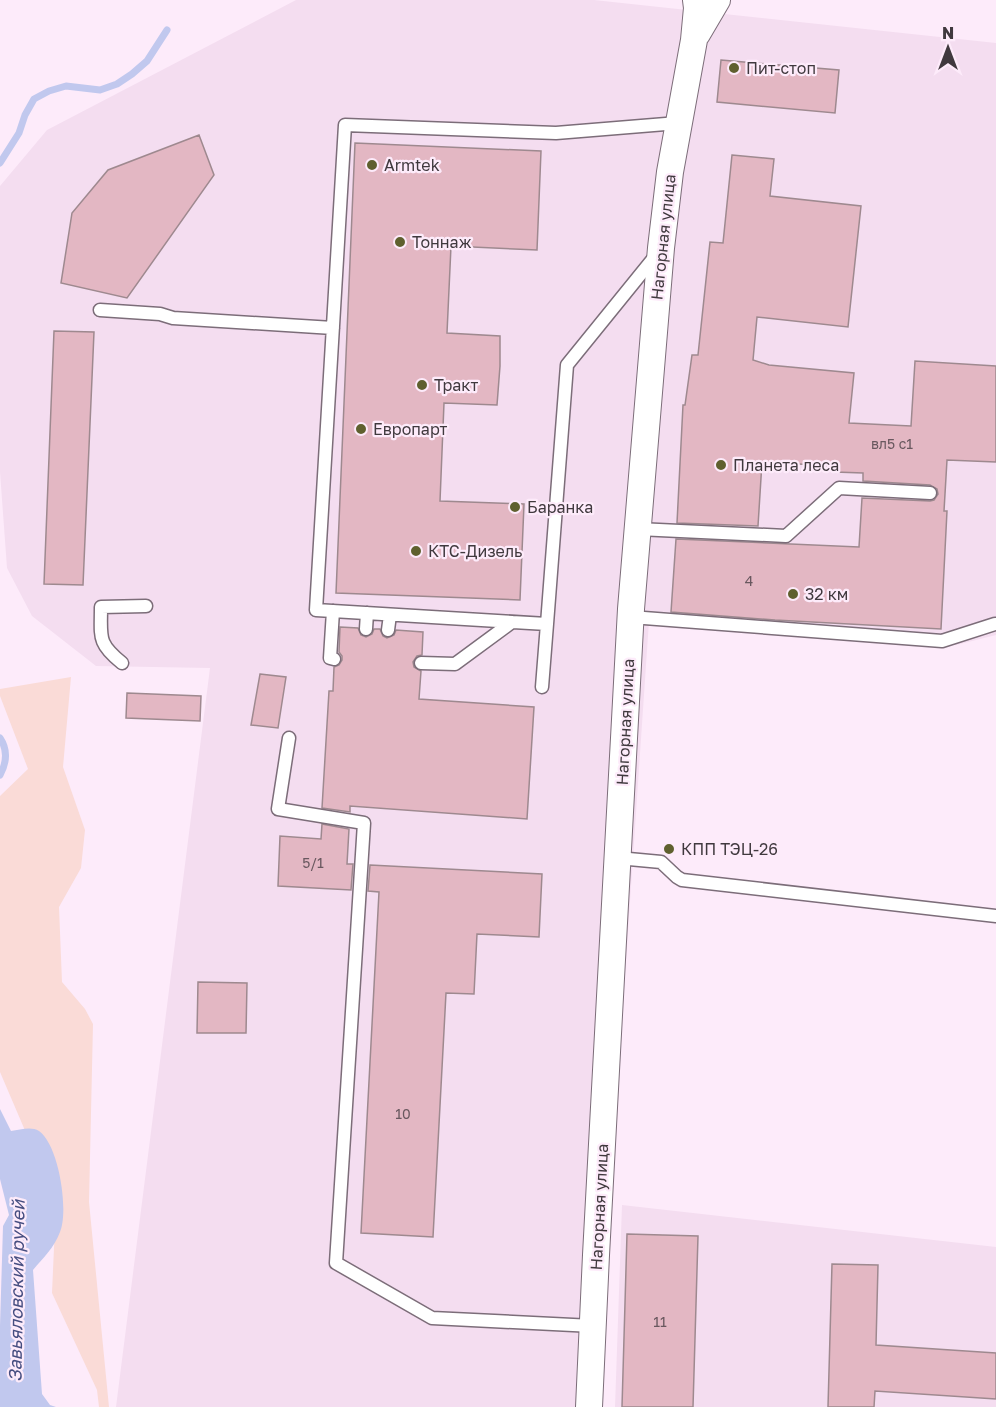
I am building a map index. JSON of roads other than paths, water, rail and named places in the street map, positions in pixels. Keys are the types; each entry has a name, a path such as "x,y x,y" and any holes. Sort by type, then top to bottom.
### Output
{"street":[{"name":"Нагорная улица","path":"589,1407 631,617 661,248 670,172 694,40 696,0"},
{"name":"Нагорная улица","path":"694,40 717,0"}],"lane":[{"path":"547,624 316,610 345,125 556,133 678,123"},
{"path":"542,687 567,365 661,248"},
{"path":"100,310 160,314 173,318 333,328"},
{"path":"638,529 786,536 839,488 930,493"},
{"path":"122,663 109,653 101,640 101,606 146,606"},
{"path":"333,611 330,658 334,659"},
{"path":"366,629 367,613"},
{"path":"388,630 390,615"},
{"path":"631,617 942,641 995,624"},
{"path":"421,663 455,664 512,622"},
{"path":"289,738 278,809 364,823 336,1263 432,1318 593,1326"},
{"path":"618,858 661,862 682,880 996,915"}],"water":[{"path":"0,1109 11,1131 33,1129 46,1138 57,1164 60,1179 63,1195 63,1222 58,1238 33,1270 42,1394 50,1405 56,1407 0,1407 3,1226 9,1215 0,1179"}],"waterway":[{"name":"Завьяловский ручей","path":"0,163 19,133 34,99 66,86 100,90 117,84 147,61 167,30"},
{"name":"Завьяловский ручей","path":"0,738 6,756 0,775"}],"place":[{"name":"Пит-стоп","path":"734,68"},
{"name":"Armtek","path":"372,165"},
{"name":"Тоннаж","path":"400,242"},
{"name":"Тракт","path":"422,385"},
{"name":"Европарт","path":"361,429"},
{"name":"Планета леса","path":"721,465"},
{"name":"Баранка","path":"515,507"},
{"name":"КТС-Дизель","path":"416,551"},
{"name":"32 км","path":"793,594"},
{"name":"КПП ТЭЦ-26","path":"669,849"}]}
